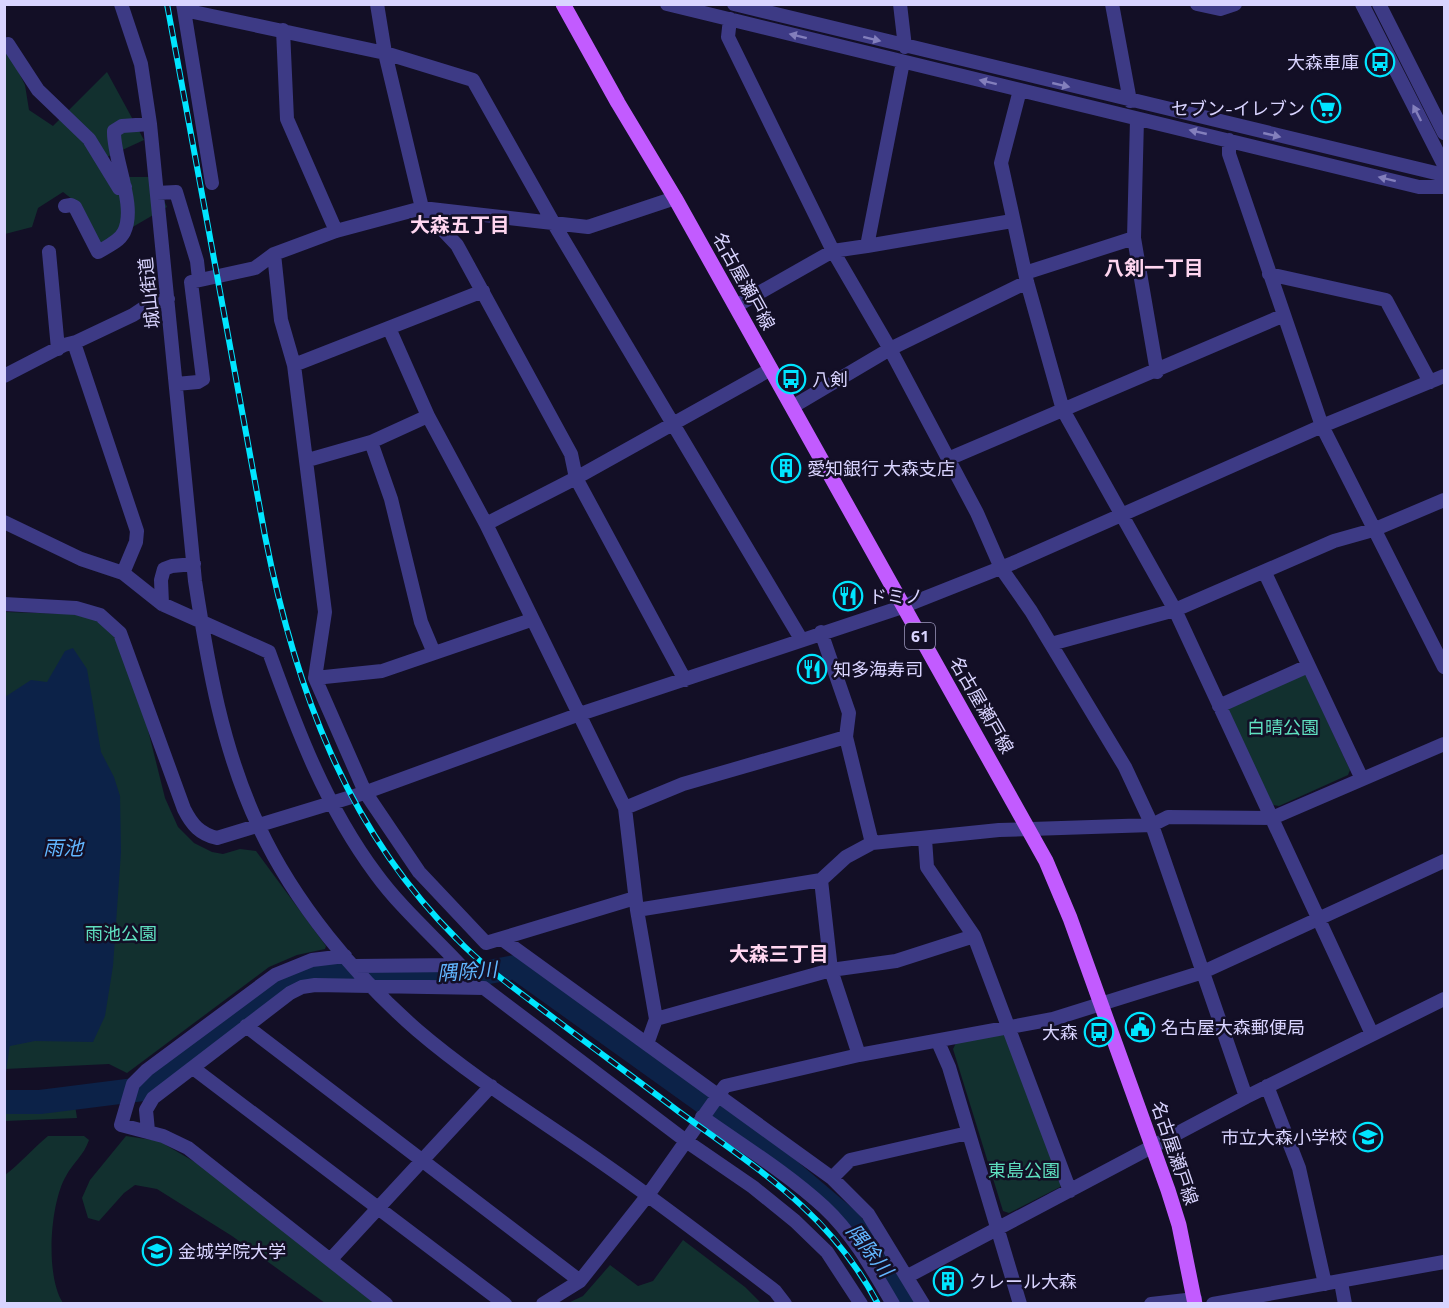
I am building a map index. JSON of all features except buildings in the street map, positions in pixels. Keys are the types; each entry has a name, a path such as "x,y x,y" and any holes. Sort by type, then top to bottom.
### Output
{"main road":[{"name":"名古屋瀬戸線","path":"563,4 736,306 902,607 1030,828 1067,909 1152,1146 1179,1225 1195,1301"}],"street":[{"name":"城山街道","path":"121,4 141,64 150,124 201,622 215,698 231,754 259,827 307,908 358,971 419,1032 491,1086 648,1195 775,1291 785,1304"},
{"path":"377,4 385,53 422,208 457,245 483,291 571,454 576,478 685,680"},
{"path":"667,4 1419,187 1444,187"},
{"path":"734,4 1444,175"},
{"path":"900,4 905,47"},
{"path":"1112,4 1130,101"},
{"path":"1197,4 1219,7 1235,4"},
{"path":"1362,4 1444,165"},
{"path":"1379,4 1444,133"},
{"path":"212,183 183,7 385,53 473,80 554,224 801,639"},
{"path":"730,19 728,37 833,251 890,350 977,513 1001,568 1051,644 1125,767 1152,825 1246,1097"},
{"path":"283,30 287,119 336,231"},
{"path":"4,46 8,44 38,90 89,139 119,188 125,187"},
{"path":"867,246 903,62"},
{"path":"1020,90 1001,163 1026,278 1063,410 1174,610 1372,1034"},
{"path":"1137,119 1134,238 1156,372"},
{"path":"65,206 75,207 98,252 118,240 124,232 127,218 125,187 114,144 114,131 122,126 150,124"},
{"path":"1229,140 1228,154 1282,316 1322,426 1444,666"},
{"path":"157,193 176,192 197,261 199,279"},
{"path":"176,384 198,382 203,379 191,297 191,282 199,279 219,278 255,268 274,254 336,231 422,208 588,227 675,198"},
{"path":"736,306 833,251 1012,221"},
{"path":"792,407 890,350 1026,278 1134,238"},
{"path":"49,252 58,349"},
{"path":"274,254 281,320 294,365 308,460 325,612 315,678 365,792 419,872 486,943 636,904 821,879 846,857 872,843 1030,828 1152,825 1168,817 1272,818 1444,744"},
{"path":"1269,274 1386,300 1430,382"},
{"path":"294,365 483,291"},
{"path":"4,376 134,315 151,303 168,299"},
{"path":"948,459 1156,372 1282,316"},
{"path":"389,328 428,416 486,524 531,621 580,714 625,808 636,904 656,1019 647,1044"},
{"path":"74,343 136,531 135,542 123,573"},
{"path":"486,524 576,478 771,369"},
{"path":"4,604 76,608 100,615 120,633 184,810 192,825 205,835 217,838 259,827 365,792 580,714 821,632 902,607 1001,568 1322,426 1444,376"},
{"path":"308,460 371,442 428,416"},
{"path":"371,442 391,499 421,622 434,653"},
{"path":"1051,644 1174,610 1265,573 1334,541 1373,530 1444,500"},
{"path":"4,522 81,559 123,573 162,604 269,651 293,718 330,802 377,876 460,966 358,971 302,987 246,1026 153,1098 146,1110 148,1131"},
{"path":"162,604 161,579 164,570 172,566 194,564"},
{"path":"1265,573 1362,779"},
{"path":"315,678 382,671 531,621"},
{"path":"821,632 849,713 846,737 872,843"},
{"path":"1219,706 1308,666"},
{"path":"625,808 683,784 846,737"},
{"path":"925,838 927,867 975,936 1070,1191"},
{"path":"543,1304 580,1281 648,1195 725,1086 859,1055 1053,1019 1203,972 1444,861"},
{"path":"821,879 831,970 859,1055"},
{"path":"656,1019 831,970 896,961 975,936"},
{"path":"502,939 647,1044 773,1167 825,1208 864,1255 893,1304"},
{"path":"386,1304 188,1148 148,1131 121,1125 133,1084 147,1070 275,975 312,960 358,971 484,988 686,1141 753,1186 795,1221 827,1252 861,1304"},
{"path":"908,1276 1267,1086 1444,999"},
{"path":"246,1026 580,1281"},
{"path":"938,1042 1020,1304"},
{"path":"193,1068 504,1304"},
{"path":"331,1259 421,1159 491,1086"},
{"path":"1267,1086 1299,1168 1325,1284"},
{"path":"710,1108 832,1178 868,1214 908,1276 923,1304"},
{"path":"832,1178 850,1160 968,1133"},
{"path":"1213,1304 1444,1262"},
{"path":"1341,1282 1345,1304"},
{"path":"1151,1304 1195,1301"}],"green space":[{"path":"8,51 25,85 29,110 53,126 107,72 144,140 107,157 118,177 153,177 167,207 100,246 81,206 63,192 38,208 32,227 5,234 4,54"},
{"name":"雨池公園","path":"5,612 72,614 94,619 107,628 120,644 147,726 165,798 178,827 194,843 212,852 223,854 240,849 256,851 326,946 325,949 297,955 269,967 127,1073 109,1064 5,1069"},
{"name":"白晴公園","path":"1305,673 1350,770 1348,775 1279,806 1273,805 1226,709"},
{"name":"東島公園","path":"1002,1034 1006,1037 1062,1183 1060,1187 1009,1213 1003,1211 953,1049 956,1043"},
{"path":"5,1105 75,1105 77,1118 5,1121"},
{"path":"48,1136 84,1136 89,1140 66,1176 56,1203 53,1221 54,1276 57,1291 63,1303 5,1303 5,1175"},
{"path":"126,1136 159,1141 205,1168 374,1303 325,1303 232,1236 157,1189 135,1185 124,1193 99,1221 88,1218 82,1198 90,1180"},
{"path":"683,1240 745,1287 761,1303 568,1303 583,1296 610,1265 638,1286 653,1281"}],"water":[{"name":"雨池","path":"73,648 87,669 101,752 114,777 120,796 121,852 113,966 105,1016 93,1042 35,1041 5,1047 5,697 31,680 47,682 65,651"}],"waterway":[{"name":"隅除川","path":"4,1102 40,1102 143,1089 265,998 302,979 332,974 478,974 515,967 737,1126 849,1221 911,1304"},
{"path":"4,1073 8,1043"}],"railway":[{"path":"167,4 277,592 310,701 355,803 384,851 418,896 467,949 518,991 790,1195 838,1244 859,1272 878,1304"}],"place":[{"name":"大森車庫","path":"1380,62"},
{"name":"セブン-イレブン","path":"1326,108"},
{"name":"八剣","path":"791,379"},
{"name":"愛知銀行 大森支店","path":"786,468"},
{"name":"ドミノ","path":"848,596"},
{"name":"知多海寿司","path":"812,669"},
{"name":"名古屋大森郵便局","path":"1140,1027"},
{"name":"大森","path":"1099,1032"},
{"name":"市立大森小学校","path":"1368,1137"},
{"name":"金城学院大学","path":"157,1251"},
{"name":"クレール大森","path":"948,1281"}],"district":[{"name":"大森五丁目","path":"460,224"},
{"name":"八剣一丁目","path":"1154,267"},
{"name":"大森三丁目","path":"779,953"}]}
